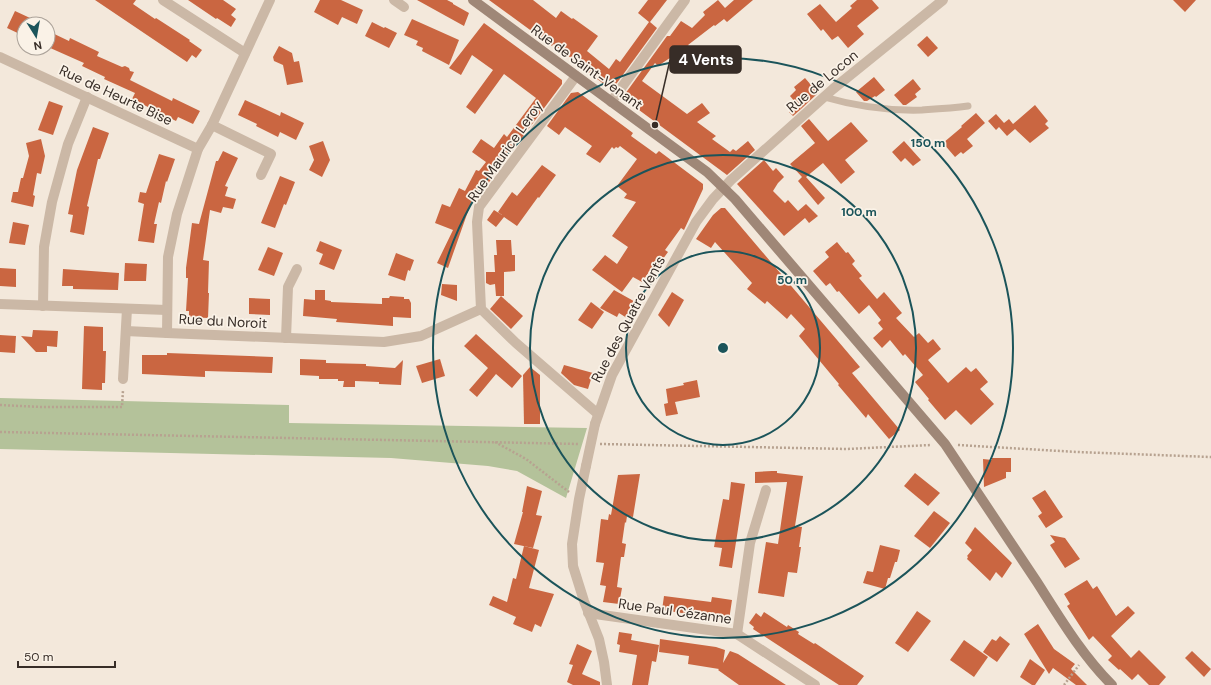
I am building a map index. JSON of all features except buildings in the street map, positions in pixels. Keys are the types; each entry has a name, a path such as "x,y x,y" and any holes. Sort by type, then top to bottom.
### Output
{"main road":[{"name":"Rue de Saint-Venant","path":"473,0 707,172 724,188 945,444 976,488 1072,636 1098,670 1112,685"}],"street":[{"path":"163,0 245,53"},
{"name":"Rue du Noroit","path":"270,0 212,126 198,149 177,214 168,257 167,333 384,342 420,336 481,310"},
{"path":"394,0 404,7"},
{"path":"611,102 685,0"},
{"name":"Rue de Locon","path":"724,188 731,180 824,97 943,0"},
{"name":"Rue de Heurte Bise","path":"0,57 198,149"},
{"name":"Rue Maurice Leroy","path":"481,310 477,222 479,207 576,76"},
{"path":"43,306 44,246 52,202 68,144 87,97"},
{"path":"212,126 271,154 261,175"},
{"name":"Rue des Quatre Vents","path":"607,685 599,639 588,613 573,566 572,544 579,499 595,424 612,375 696,222 713,199 724,188"},
{"path":"286,338 288,287 297,270"},
{"path":"0,304 167,310"},
{"path":"123,380 127,309"},
{"path":"481,310 516,343 598,414"},
{"path":"126,332 167,333"},
{"path":"737,634 750,543 766,490"},
{"name":"Rue Paul Cézanne","path":"588,613 737,634 815,685"}],"lane":[{"path":"824,97 849,104 887,109 921,110 968,106"}],"path":[{"path":"0,405 41,408 122,407 123,380"},
{"path":"0,432 583,444"},
{"path":"495,442 526,459 579,499"},
{"path":"597,444 847,449 945,444 1077,452 1211,457"},
{"path":"1064,685 1086,655"}],"green space":[{"path":"0,398 289,405 289,423 587,428 566,498 517,471 488,466 391,458 0,449"}],"place":[{"name":"4 Vents","path":"655,125"}]}
